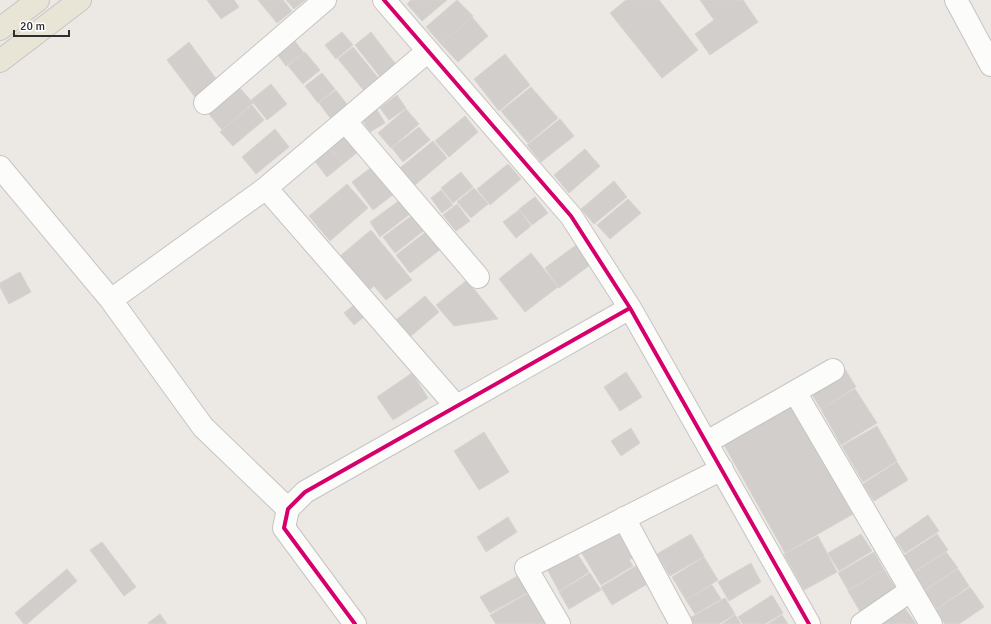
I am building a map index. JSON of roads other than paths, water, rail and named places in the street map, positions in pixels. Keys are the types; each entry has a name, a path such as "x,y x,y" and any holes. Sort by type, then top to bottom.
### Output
{"main road":[{"path":"0,30 38,0"},
{"path":"0,61 80,0"}],"street":[{"path":"205,103 325,0"},
{"path":"384,0 571,216 630,308 809,624"},
{"path":"956,0 991,65"},
{"path":"111,300 266,188 428,51"},
{"path":"345,120 478,277"},
{"path":"0,167 111,300 203,427 288,509"},
{"path":"266,188 456,406"},
{"path":"350,621 284,528 288,509 305,492 630,308"},
{"path":"707,442 833,370"},
{"path":"795,392 931,624"},
{"path":"559,624 526,568 722,469"},
{"path":"624,518 680,624"},
{"path":"862,624 910,590"}]}
